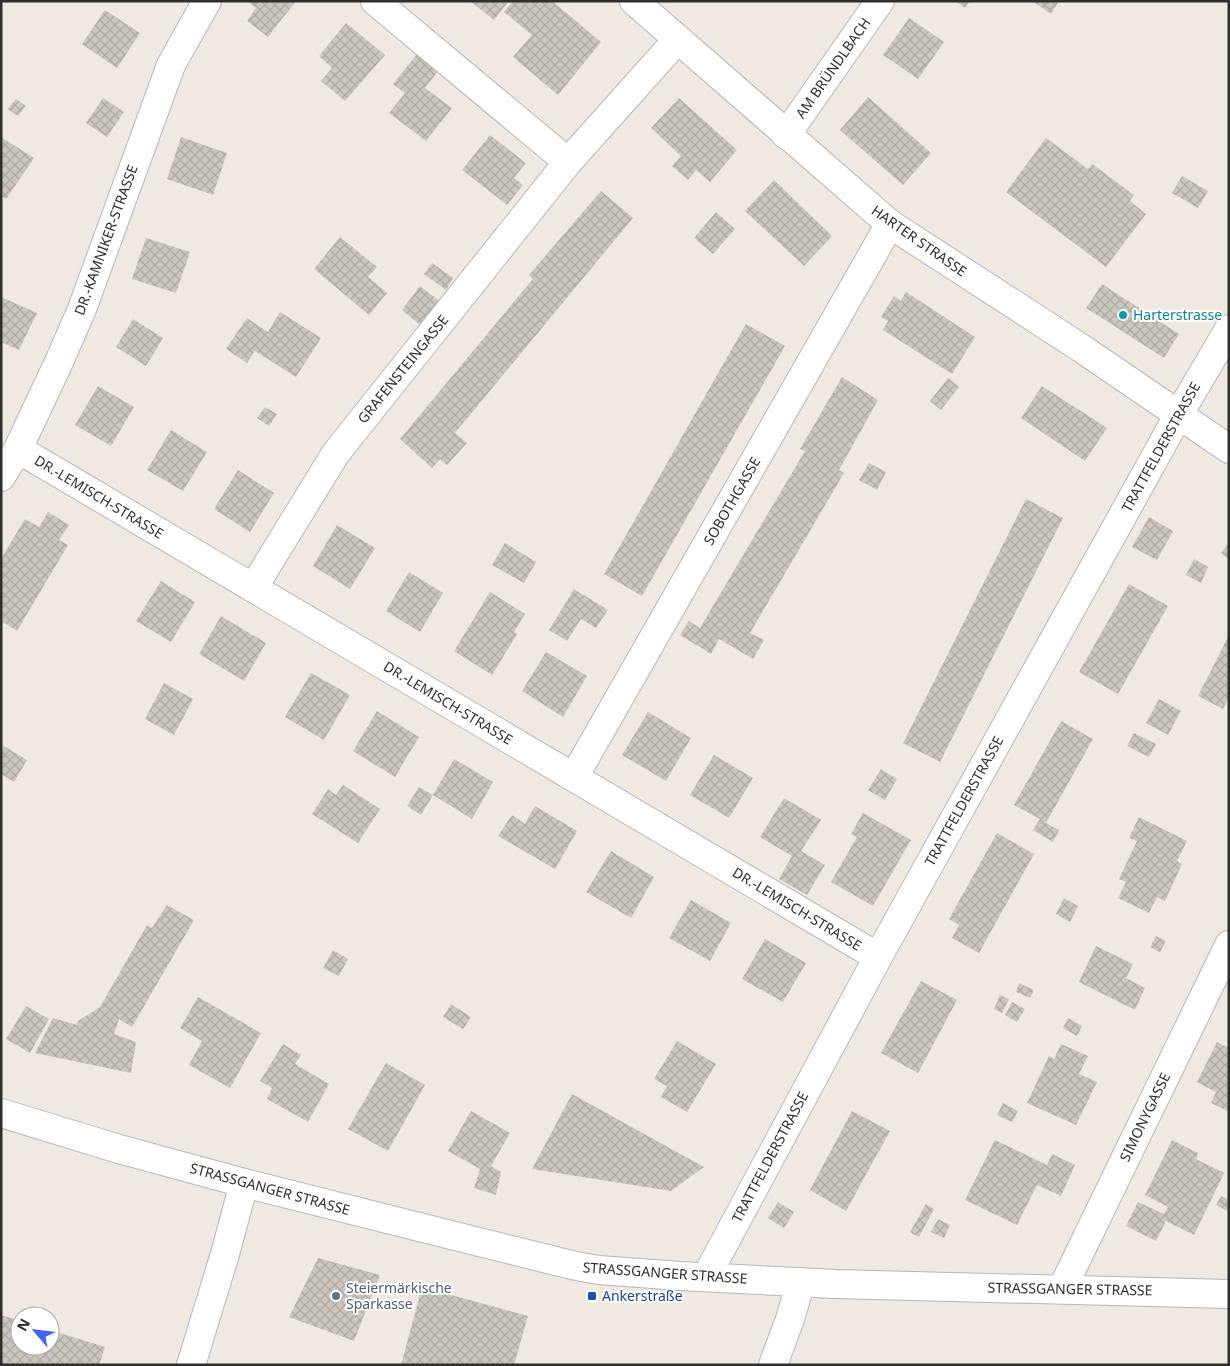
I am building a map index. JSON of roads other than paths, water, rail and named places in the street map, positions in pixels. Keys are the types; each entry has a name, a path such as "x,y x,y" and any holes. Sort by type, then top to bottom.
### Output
{"street":[{"name":"DR.-KAMNIKER-STRASSE","path":"1,477 18,448 82,309 171,65 207,1"},
{"path":"375,1 568,162"},
{"name":"HARTER STRASSE","path":"634,1 890,224 1229,448"},
{"name":"AM BRÜNDLBACH","path":"786,135 880,1"},
{"name":"GRAFENSTEINGASSE","path":"253,588 336,453 568,162 678,39"},
{"name":"SOBOTHGASSE","path":"574,777 890,224"},
{"name":"TRATTFELDERSTRASSE","path":"706,1277 878,957 1179,414 1229,329"},
{"name":"DR.-LEMISCH-STRASSE","path":"18,448 878,957"},
{"name":"SIMONYGASSE","path":"1062,1289 1229,946"},
{"name":"STRASSGANGER STRASSE","path":"1,1113 119,1149 244,1183 576,1266 626,1272 801,1282 1229,1294"},
{"path":"190,1365 225,1254 244,1183"},
{"path":"773,1365 801,1282"}],"place":[{"name":"Harterstrasse","path":"1123,315"},
{"name":"Steiermärkische Sparkasse","path":"336,1296"},
{"name":"Ankerstraße","path":"592,1296"}]}
